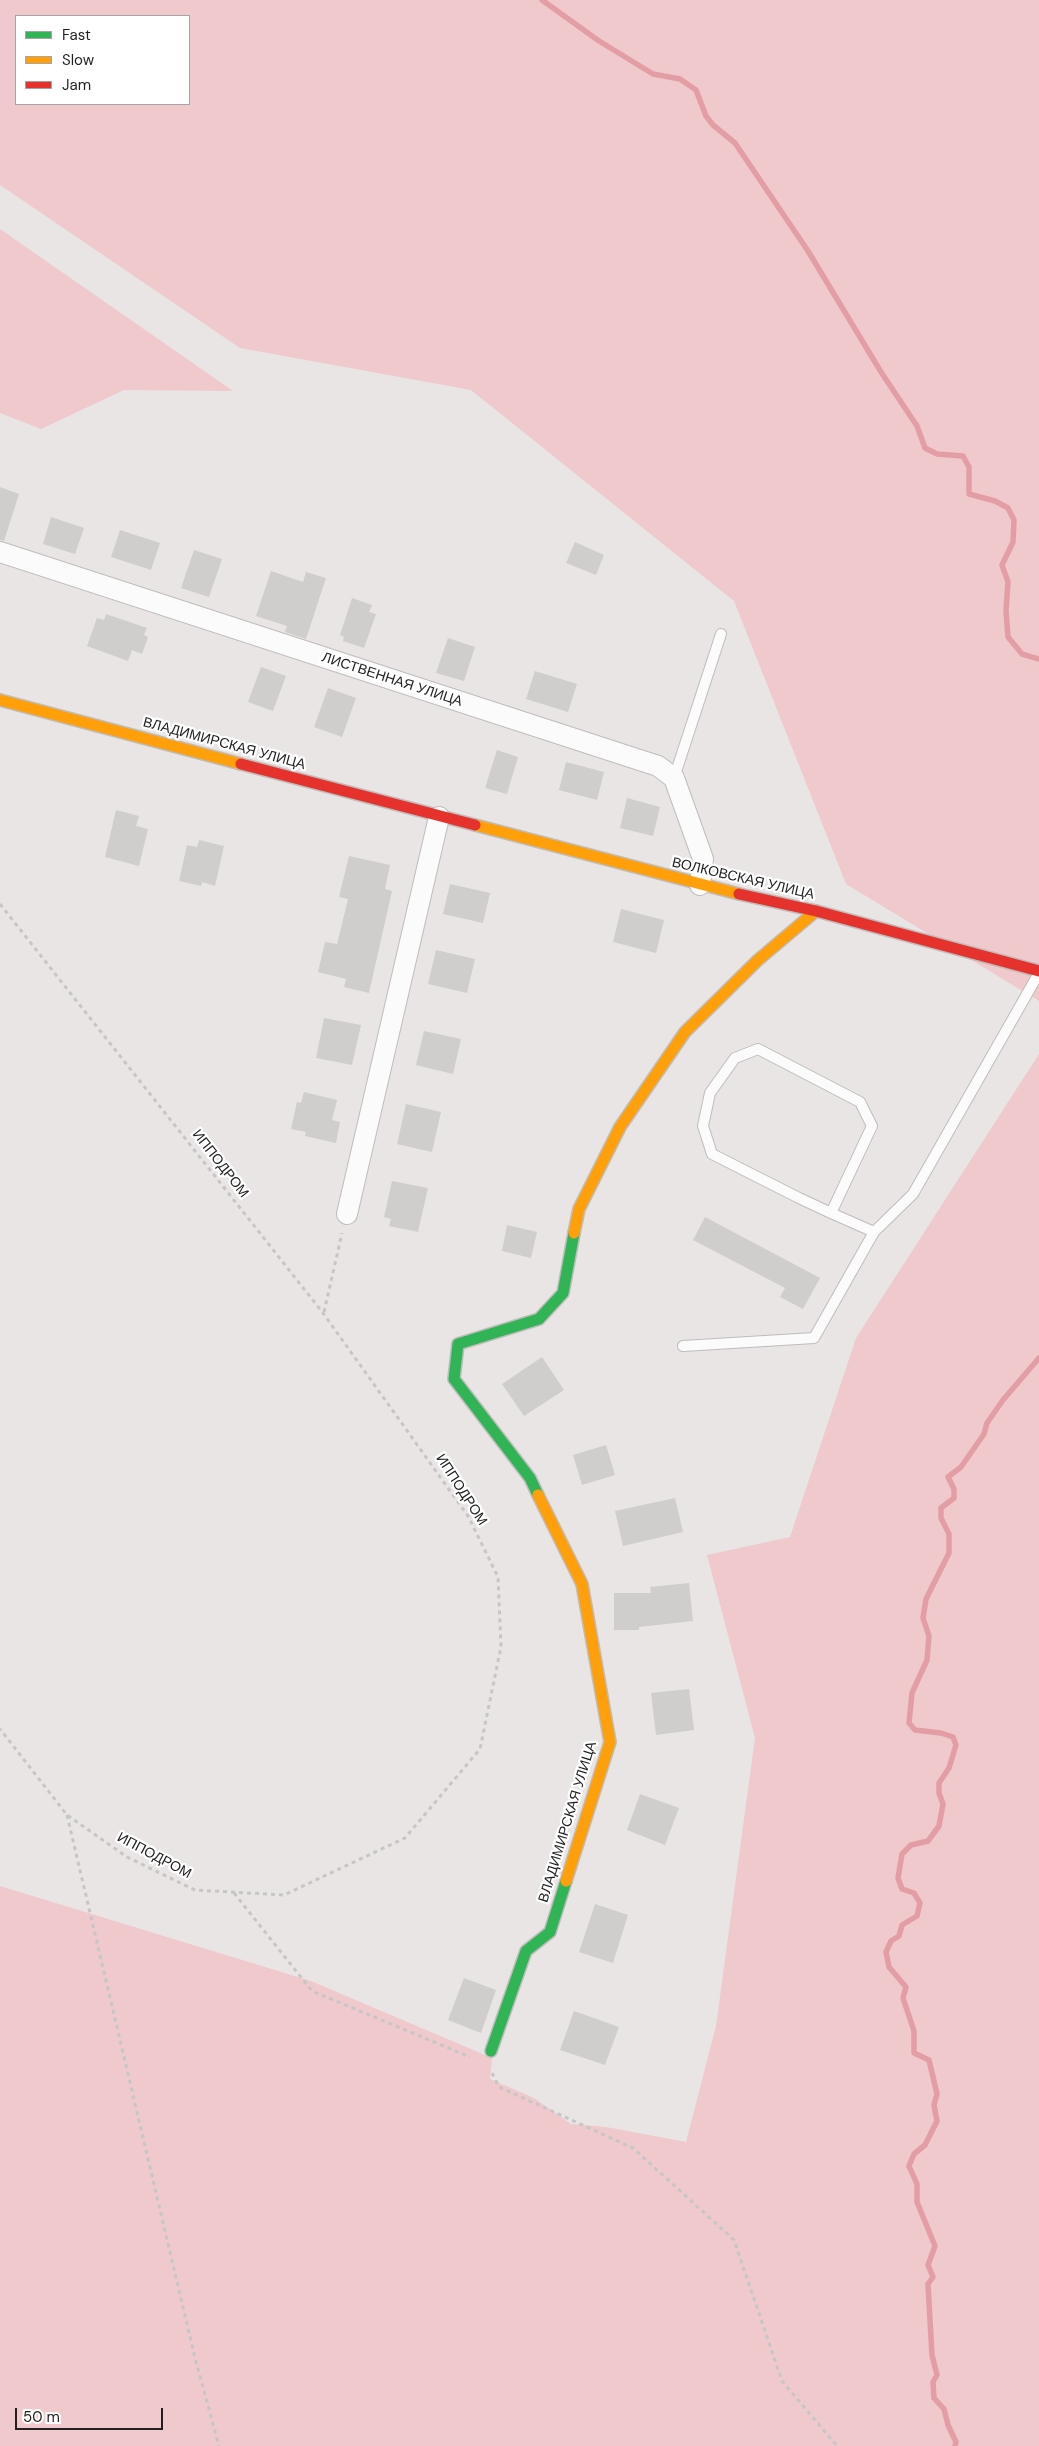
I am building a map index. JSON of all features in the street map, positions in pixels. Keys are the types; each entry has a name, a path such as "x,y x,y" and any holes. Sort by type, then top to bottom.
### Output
{"street":[{"name":"ЛИСТВЕННАЯ УЛИЦА","path":"0,552 658,766 674,778"},
{"name":"ВЛАДИМИРСКАЯ УЛИЦА","path":"0,700 439,817"},
{"path":"674,778 703,860 700,885"},
{"path":"347,1214 439,817"},
{"name":"ВОЛКОВСКАЯ УЛИЦА","path":"439,817 700,885 816,911 1039,972"},
{"name":"ВЛАДИМИРСКАЯ УЛИЦА","path":"492,2051 526,1951 550,1932 610,1742 582,1584 530,1478 454,1379 458,1344 539,1319 563,1293 579,1209 620,1127 685,1032 758,960 816,911"}],"lane":[{"path":"674,778 721,634"},
{"path":"683,1346 814,1338 874,1232 913,1194 1039,972"},
{"path":"831,1213 872,1126 860,1102 758,1049 735,1058 710,1093 703,1126 712,1154 831,1213 874,1232"}],"path":[{"name":"ИППОДРОМ","path":"0,904 323,1312 468,1516 498,1577 501,1647 480,1749 405,1838 284,1895 195,1890 127,1857 67,1815 0,1729"},
{"path":"323,1312 347,1214"},
{"path":"67,1815 193,2348 219,2446"},
{"path":"234,1892 312,1991 487,2064 499,2087 633,2148 734,2240 782,2381 837,2446"},
{"path":"487,2064 492,2051"}],"shaded area":[{"path":"0,0 1039,0 1039,1001 846,884 734,601 471,390 240,348 0,185"},
{"path":"0,229 233,391 124,390 41,429 0,413"},
{"path":"1039,1054 1039,2446 0,2446 0,1886 311,1981 492,2058 490,2079 534,2098 571,2124 606,2127 686,2142 716,2026 755,1738 707,1555 790,1537 856,1338"}],"building":[{"path":"0,487 19,494 4,541 0,540"},
{"path":"51,517 84,528 75,554 43,544"},
{"path":"120,530 160,543 151,570 111,557"},
{"path":"575,542 604,555 596,575 566,563"},
{"path":"194,550 222,559 209,597 181,588"},
{"path":"271,571 303,582 306,572 326,578 306,639 285,632 287,626 256,616"},
{"path":"352,598 372,605 369,612 376,614 364,648 343,641 344,637 340,635"},
{"path":"106,614 147,628 144,635 148,637 142,654 132,650 128,661 87,646 97,618 104,620"},
{"path":"448,638 475,647 464,681 436,673"},
{"path":"261,667 286,676 273,711 248,702"},
{"path":"535,671 577,684 568,712 526,699"},
{"path":"328,688 356,698 342,737 314,727"},
{"path":"497,750 518,757 507,794 485,788"},
{"path":"566,762 604,772 597,800 559,790"},
{"path":"627,798 660,807 653,836 620,828"},
{"path":"116,810 139,816 136,826 148,829 139,866 105,857"},
{"path":"199,840 224,846 215,886 202,882 201,886 179,881 187,845 197,847"},
{"path":"349,856 390,865 385,889 392,891 369,993 344,987 346,979 318,972 325,942 337,944 348,899 339,897"},
{"path":"450,884 490,893 483,923 443,914"},
{"path":"621,909 664,920 656,953 613,942"},
{"path":"436,950 475,959 467,993 428,984"},
{"path":"324,1018 361,1025 352,1065 316,1058"},
{"path":"424,1031 461,1039 453,1074 416,1065"},
{"path":"304,1092 337,1100 332,1120 340,1122 336,1143 305,1136 306,1132 291,1129 297,1102 301,1103"},
{"path":"406,1104 441,1112 432,1152 397,1144"},
{"path":"392,1181 428,1188 418,1232 389,1226 391,1219 384,1217"},
{"path":"705,1217 820,1278 803,1309 780,1297 785,1288 693,1240"},
{"path":"507,1225 537,1232 531,1258 502,1251"},
{"path":"542,1357 564,1390 524,1416 502,1384"},
{"path":"606,1445 615,1475 582,1485 573,1455"},
{"path":"675,1498 683,1532 623,1546 615,1511"},
{"path":"689,1583 693,1621 639,1627 639,1630 614,1630 614,1593 651,1593 650,1587"},
{"path":"689,1689 694,1730 656,1735 651,1693"},
{"path":"640,1794 679,1808 665,1845 627,1830"},
{"path":"595,1904 628,1915 613,1963 579,1952"},
{"path":"464,1978 496,1990 481,2033 448,2020"},
{"path":"574,2011 619,2027 605,2065 560,2050"}],"waterway":[{"path":"542,0 599,41 653,74 680,79 696,90 706,116 713,125 735,143 808,251 881,372 917,426 925,448 937,454 963,456 969,467 969,494 995,501 1008,508 1014,520 1013,542 1002,565 1008,582 1006,611 1008,637 1022,654 1039,659"},
{"path":"955,2446 956,2442 948,2425 944,2409 934,2398 933,2382 937,2375 932,2355 928,2284 933,2277 928,2265 935,2246 917,2202 917,2184 909,2166 914,2154 925,2145 937,2121 934,2105 937,2094 929,2060 914,2053 914,2031 903,1998 906,1987 889,1967 886,1952 891,1941 899,1936 902,1925 917,1916 920,1903 914,1893 902,1889 898,1878 902,1854 911,1845 928,1841 939,1826 943,1804 939,1793 939,1783 949,1768 956,1745 953,1737 941,1733 915,1730 909,1723 912,1693 927,1660 929,1636 923,1618 926,1599 949,1553 949,1534 941,1518 941,1508 954,1498 954,1489 948,1477 961,1467 984,1434 987,1423 1003,1400 1039,1358"}],"traffic: fast":[{"path":"538,1495 530,1478 454,1379 458,1344 539,1319 563,1293 574,1233"},
{"path":"491,2051 526,1951 550,1932 566,1881"}],"traffic: slow":[{"path":"0,700 241,764"},
{"path":"475,825 739,894"},
{"path":"574,1233 579,1209 620,1127 685,1032 758,960 816,911"},
{"path":"538,1495 582,1584 610,1742 566,1881"}],"traffic: jam":[{"path":"241,764 475,825"},
{"path":"739,894 816,911 1039,971"}]}
